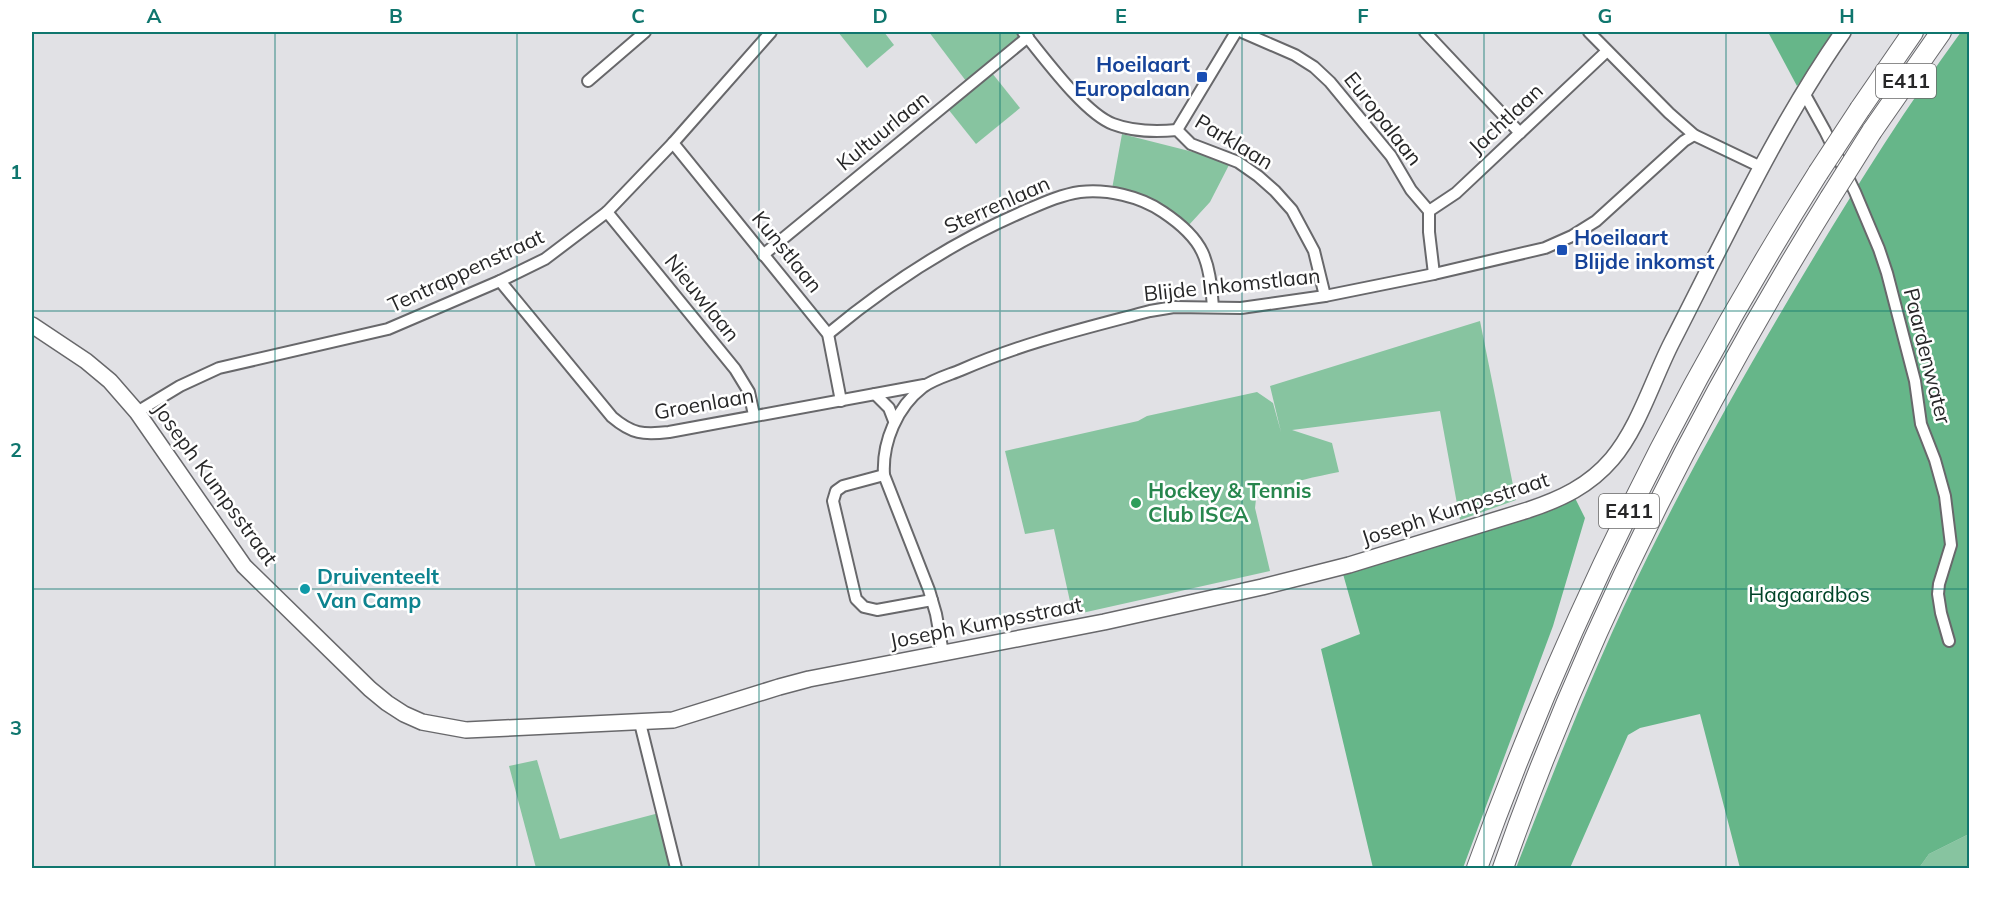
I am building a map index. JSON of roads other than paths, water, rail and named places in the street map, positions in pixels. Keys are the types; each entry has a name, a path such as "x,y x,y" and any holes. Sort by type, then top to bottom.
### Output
{"highway":[{"name":"E411","path":"1477,868 1542,701 1591,589 1656,455 1773,244 1913,32"},
{"name":"E411","path":"1503,868 1562,713 1612,599 1677,465 1736,354 1830,198 1872,131 1941,32"}],"street":[{"path":"588,81 645,32"},
{"name":"Tentrappenstraat","path":"137,412 180,386 219,368 388,329 545,259 607,212 771,32"},
{"path":"1177,130 1236,32"},
{"name":"Europalaan","path":"1242,32 1295,55 1314,67 1330,82 1391,156 1411,190 1429,211"},
{"path":"1425,32 1520,133"},
{"path":"1589,32 1669,113 1694,135 1761,167"},
{"name":"Joseph Kumpsstraat","path":"32,325 86,360 110,381 137,412 244,566 387,703 423,722 466,730 673,720 789,684 869,666 1114,620 1324,572 1528,510 1577,489 1598,474 1626,439 1662,361 1761,167 1813,75 1843,32"},
{"name":"Parklaan","path":"1026,34 1097,116 1128,129 1150,132 1177,130 1191,144 1238,162 1258,176 1292,210 1314,250 1325,296"},
{"name":"Kultuurlaan","path":"763,255 1026,34"},
{"name":"Jachtlaan","path":"1429,211 1456,193 1607,51"},
{"name":"Paardenwater","path":"1804,93 1826,131 1879,249 1916,381 1922,424 1945,496 1951,546 1938,594 1949,641"},
{"name":"Blijde Inkomstlaan","path":"943,653 932,600 884,476 883,466 894,421 909,400 925,385 997,354 1138,314 1174,307 1241,308 1325,296 1545,248 1572,236 1596,221 1684,141 1694,135"},
{"name":"Kunstlaan","path":"673,142 828,334 841,401"},
{"name":"Sterrenlaan","path":"828,334 897,280 937,254 983,229 1057,198 1080,192 1138,198 1179,223 1205,255 1210,271 1213,307"},
{"path":"1429,211 1434,274"},
{"name":"Nieuwlaan","path":"607,212 743,380 749,392 754,415"},
{"name":"Groenlaan","path":"500,281 612,417 624,427 638,433 652,434 925,385"},
{"path":"875,394 889,408 894,421"},
{"path":"884,476 843,486 836,492 833,501 856,599 864,607 877,610 932,600"},
{"path":"640,723 676,868"}],"place":[{"name":"Hoeilaart Europalaan","path":"1202,77"},
{"name":"Hoeilaart Blijde inkomst","path":"1562,250"},
{"name":"Hockey & Tennis Club ISCA","path":"1136,503"},
{"name":"Druiventeelt Van Camp","path":"305,589"}],"park label":[{"name":"Hagaardbos","path":"1809,595"}]}
